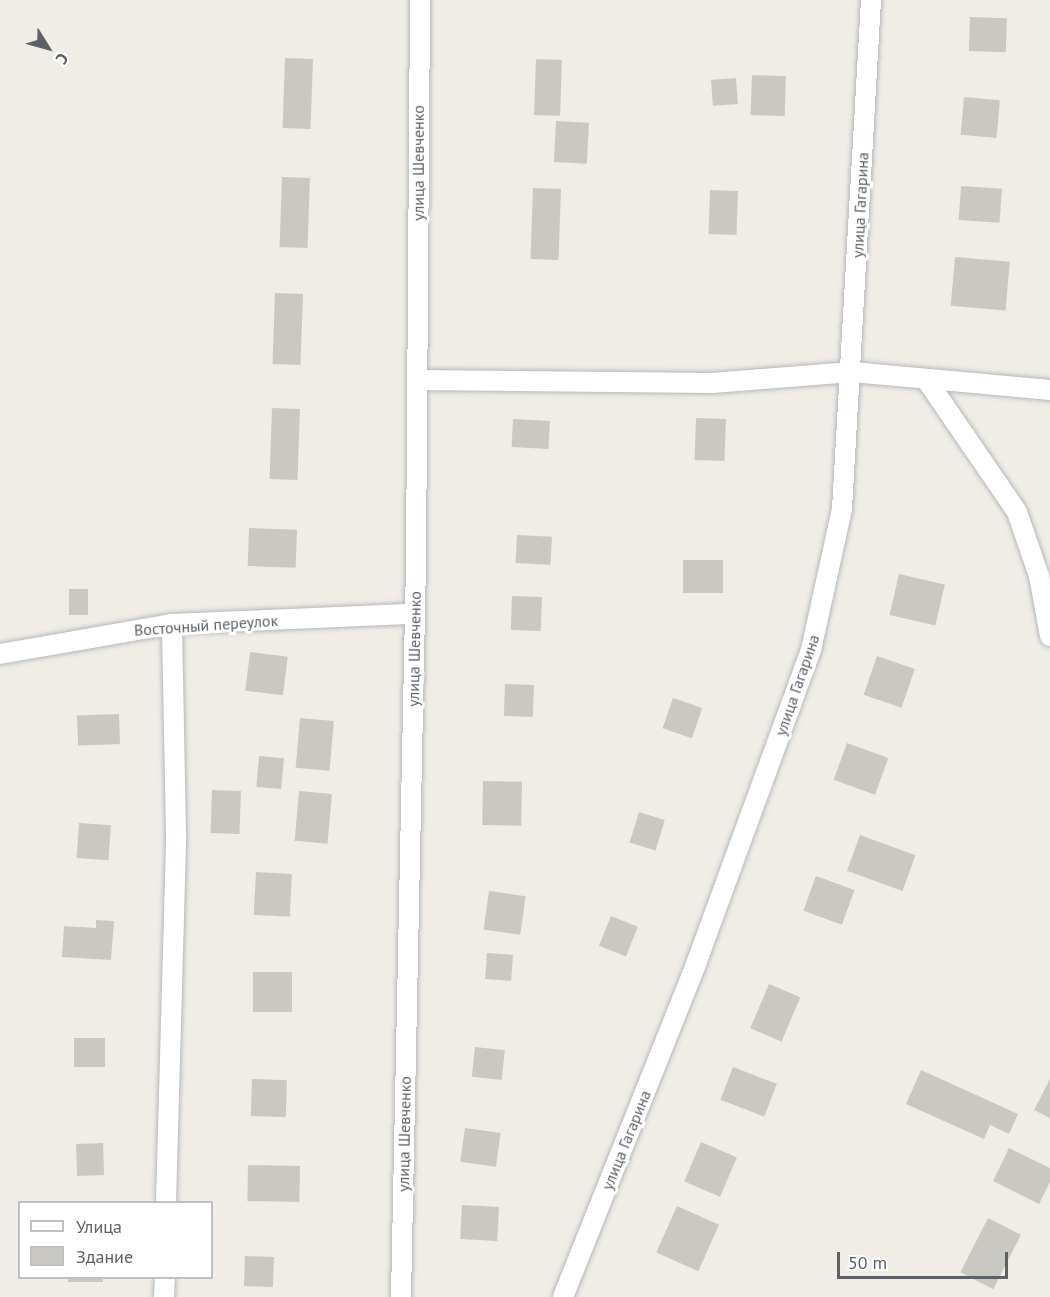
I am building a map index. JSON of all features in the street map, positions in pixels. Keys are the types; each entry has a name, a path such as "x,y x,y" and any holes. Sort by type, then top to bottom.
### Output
{"street":[{"name":"улица Шевченко","path":"401,1297 414,614 420,0"},
{"name":"улица Гагарина","path":"563,1297 696,964 811,650 842,508 852,372 871,0"},
{"path":"417,380 712,383 852,372 1050,390"},
{"path":"926,379 1017,513 1039,576 1050,636"},
{"name":"Восточный переулок","path":"0,654 172,624 414,614"},
{"path":"166,1201 176,834 172,624"},
{"path":"164,1297 165,1279"}],"building":[{"path":"970,17 1007,18 1006,52 969,51"},
{"path":"285,58 313,59 311,129 283,128"},
{"path":"536,59 562,60 560,116 534,115"},
{"path":"752,75 786,76 785,116 751,115"},
{"path":"736,78 738,104 713,106 711,80"},
{"path":"964,97 1000,100 997,138 961,135"},
{"path":"556,121 589,123 587,164 554,162"},
{"path":"282,177 310,178 308,248 280,247"},
{"path":"961,186 1002,189 1000,223 959,220"},
{"path":"533,188 561,189 559,260 531,259"},
{"path":"710,190 738,191 736,235 708,234"},
{"path":"955,257 1010,262 1006,311 951,306"},
{"path":"275,293 303,294 301,365 273,364"},
{"path":"272,408 300,409 298,480 270,479"},
{"path":"696,418 726,419 725,461 695,460"},
{"path":"513,419 550,421 548,449 512,447"},
{"path":"249,528 297,530 296,568 248,566"},
{"path":"517,535 552,537 550,565 516,563"},
{"path":"683,560 723,560 723,593 683,593"},
{"path":"899,574 945,585 935,625 890,615"},
{"path":"69,589 88,589 88,615 69,615"},
{"path":"512,596 542,597 541,631 511,630"},
{"path":"250,652 288,657 283,695 245,691"},
{"path":"877,656 915,669 901,708 864,695"},
{"path":"505,684 534,685 533,717 504,716"},
{"path":"673,698 702,708 692,738 663,728"},
{"path":"119,714 120,744 78,745 77,715"},
{"path":"300,718 334,721 330,771 296,768"},
{"path":"847,743 888,758 875,795 834,780"},
{"path":"259,756 284,758 281,789 256,787"},
{"path":"483,781 522,782 521,826 482,825"},
{"path":"212,790 241,791 239,834 210,833"},
{"path":"299,791 332,794 328,844 295,841"},
{"path":"639,812 665,820 655,850 630,843"},
{"path":"79,823 111,825 108,860 77,858"},
{"path":"860,835 915,855 902,891 847,871"},
{"path":"256,872 292,874 290,917 254,915"},
{"path":"816,876 855,890 842,925 803,911"},
{"path":"489,891 526,896 520,935 484,930"},
{"path":"611,916 638,927 626,957 599,946"},
{"path":"96,920 114,921 111,960 62,957 64,926 96,928"},
{"path":"487,953 513,955 511,981 485,979"},
{"path":"253,972 292,972 292,1012 253,1012"},
{"path":"769,984 800,997 782,1041 750,1028"},
{"path":"74,1038 105,1038 105,1067 74,1067"},
{"path":"475,1047 505,1050 502,1080 472,1077"},
{"path":"733,1067 777,1084 764,1117 720,1100"},
{"path":"921,1070 1018,1114 1009,1134 990,1125 984,1139 906,1104"},
{"path":"252,1079 287,1080 286,1117 251,1116"},
{"path":"1050,1079 1050,1118 1034,1110"},
{"path":"465,1128 501,1133 496,1167 460,1162"},
{"path":"701,1142 737,1157 720,1197 684,1182"},
{"path":"103,1143 104,1175 77,1176 76,1144"},
{"path":"1009,1148 1050,1168 1050,1182 1039,1204 993,1181"},
{"path":"248,1165 300,1166 299,1202 247,1201"},
{"path":"462,1205 499,1207 497,1241 460,1239"},
{"path":"677,1206 719,1225 698,1271 656,1253"},
{"path":"988,1218 1021,1235 993,1289 960,1272"},
{"path":"245,1256 274,1257 273,1287 244,1286"},
{"path":"68,1279 103,1279 103,1282 68,1282"}]}
